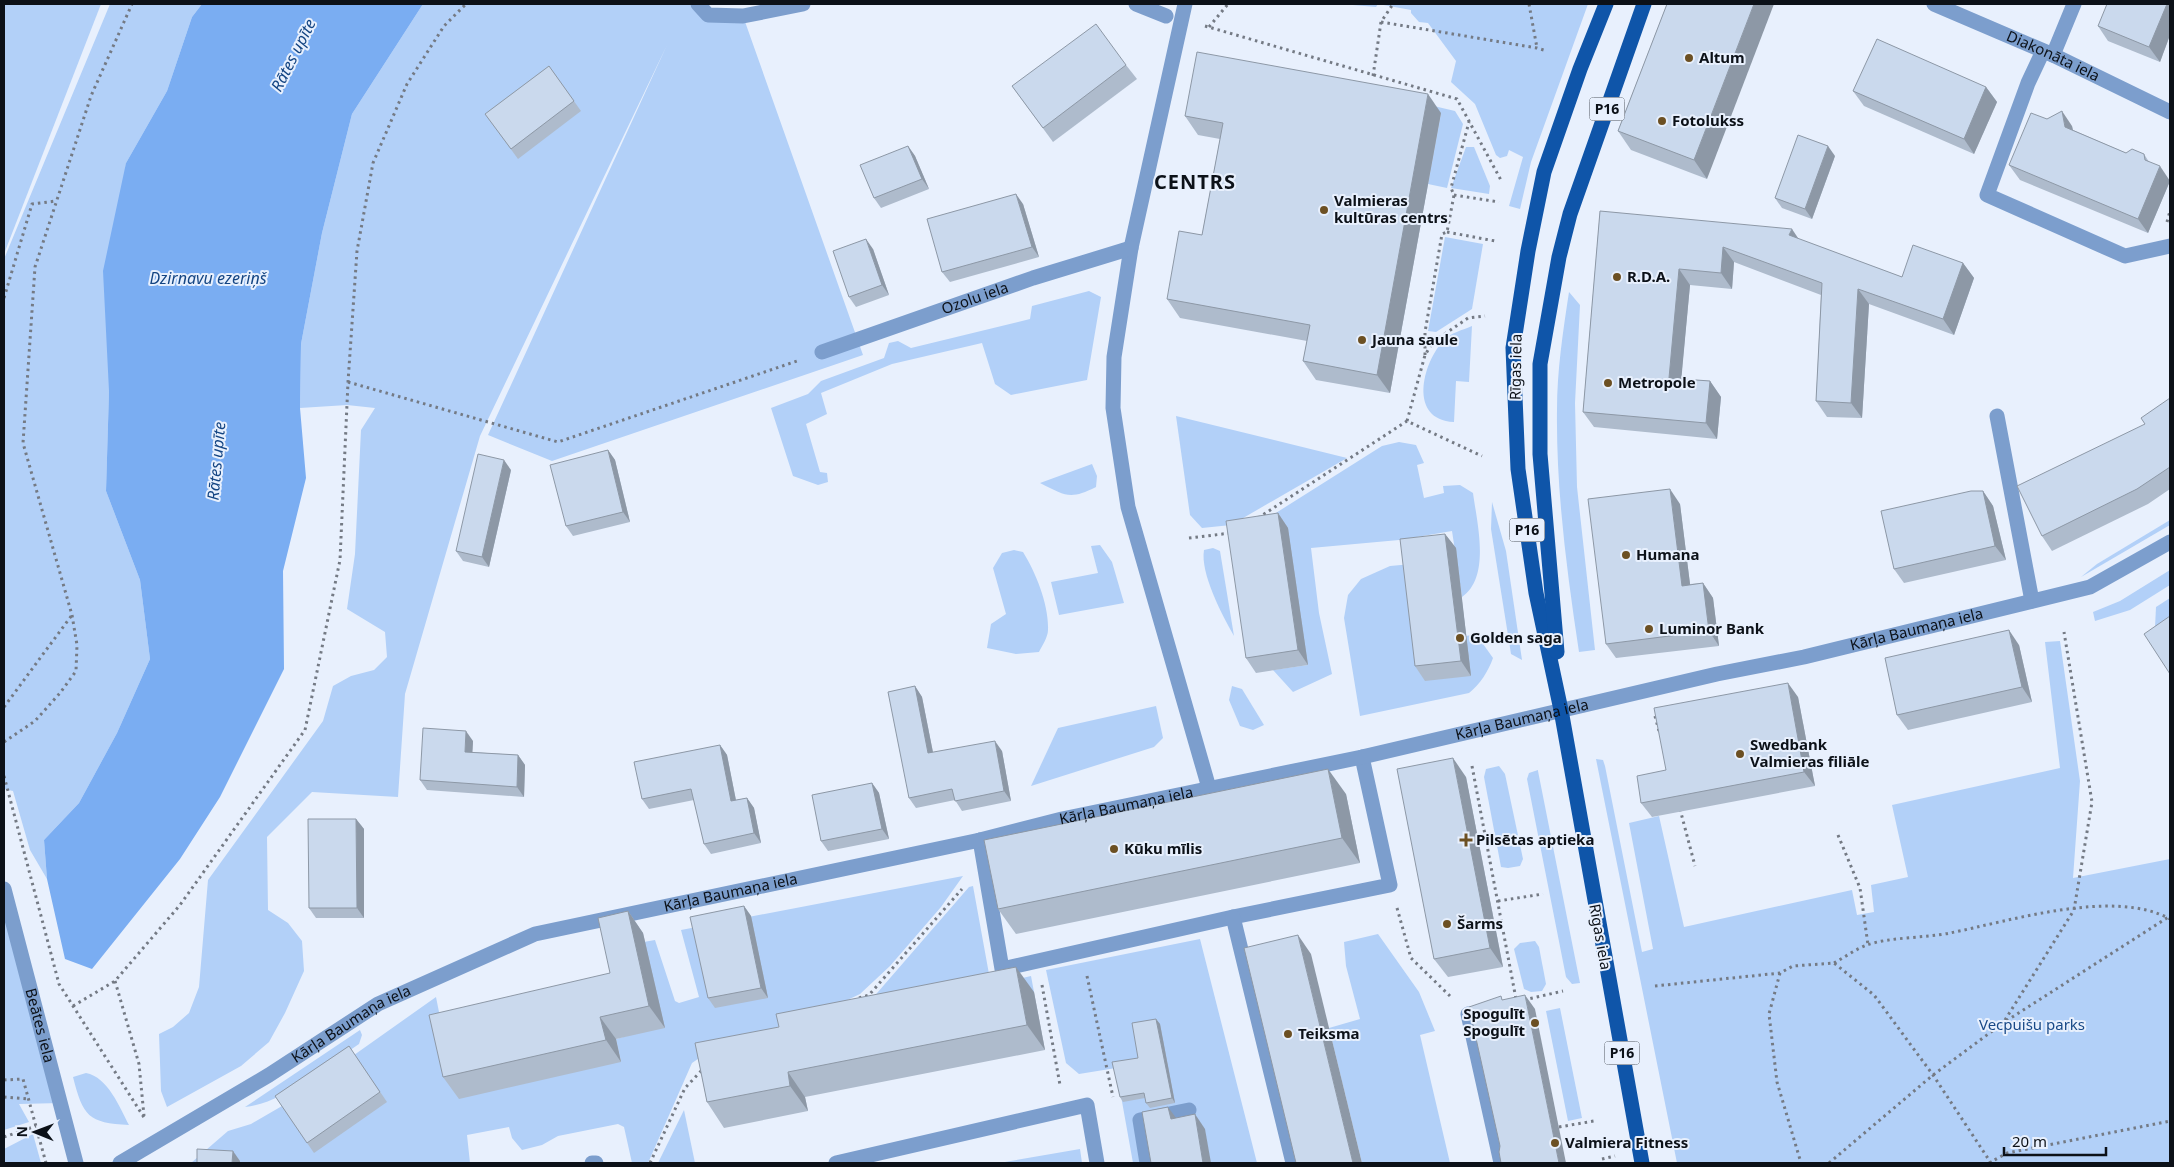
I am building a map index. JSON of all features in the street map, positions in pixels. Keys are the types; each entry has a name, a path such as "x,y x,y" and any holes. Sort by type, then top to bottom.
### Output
{"main road":[{"name":"Rīgas iela","path":"1606,4 1580,69 1544,172 1528,251 1513,348 1518,469 1536,593 1561,710 1642,1163"},
{"name":"Rīgas iela","path":"1561,710 1540,454 1540,364 1559,257 1570,214 1644,4"}],"street":[{"path":"698,4 708,15 743,16 803,4"},
{"path":"1136,4 1166,16"},
{"path":"1185,4 1131,248 1114,357 1113,408 1128,507 1209,788"},
{"name":"Diakonāta iela","path":"1934,4 2048,53 2170,112"},
{"path":"2074,4 2048,53 2028,83 1987,195 2125,256 2170,246"},
{"name":"Ozolu iela","path":"822,352 1033,278 1131,248"},
{"path":"1997,416 2032,601"},
{"name":"Kārļa Baumaņa iela","path":"120,1163 269,1076 378,1004 535,934 980,840 1062,819 1362,757 1717,674 1804,657 2090,587 2170,542"},
{"path":"980,840 1002,969 1233,917 1390,885 1362,757"},
{"name":"Beātes iela","path":"4,889 76,1163"},
{"path":"1233,917 1293,1163"},
{"path":"1468,1014 1501,1163"},
{"path":"836,1163 1087,1105 1097,1163"},
{"path":"1147,1163 1140,1120 1189,1110"}],"path":[{"path":"4,742 35,721 76,671 77,645 72,615 23,443 35,267 91,96 132,4"},
{"path":"73,1006 115,980 180,905 306,730 340,560 348,382 357,251 373,163 407,84 444,26 466,4"},
{"path":"1228,4 1209,27 1457,100 1502,182"},
{"path":"1373,76 1380,22 1393,4"},
{"path":"1528,4 1537,48"},
{"path":"1380,22 1547,51"},
{"path":"1447,232 1454,195 1451,188 1469,122"},
{"path":"1454,195 1499,202"},
{"path":"4,298 32,204 56,201"},
{"path":"1425,355 1425,332 1442,234 1447,232 1495,242"},
{"path":"1252,522 1407,421 1425,355 1432,342 1468,318 1485,316"},
{"path":"348,382 558,442 822,352"},
{"path":"1407,421 1482,456"},
{"path":"1189,538 1235,532"},
{"path":"4,707 72,615"},
{"path":"2003,1023 2074,910 2092,802 2064,632"},
{"path":"1655,716 1660,733"},
{"path":"1472,766 1517,1002 1563,991"},
{"path":"4,776 59,984 147,1124"},
{"path":"1678,802 1695,866"},
{"path":"1838,835 1860,888 1868,945"},
{"path":"851,1002 869,995 967,884"},
{"path":"1390,885 1411,958 1468,1014"},
{"path":"1498,901 1543,894"},
{"path":"1655,986 1780,973 1793,966 1834,963 1868,945 1949,933 2038,913 2102,907 2139,908 2169,918"},
{"path":"1829,1163 1933,1075 2003,1023 2169,918"},
{"path":"1082,951 1115,1105"},
{"path":"1038,961 1065,1110"},
{"path":"1834,963 1874,995 1933,1075 1990,1163 2007,1153 2170,1121"},
{"path":"1780,973 1769,1014 1777,1082 1801,1163"},
{"path":"115,980 139,1064 144,1117"},
{"path":"650,1163 685,1088 704,1068"},
{"path":"4,1080 23,1079 46,1163"},
{"path":"4,1097 28,1099"},
{"path":"1559,1126 1594,1121"},
{"path":"4,1137 36,1126"},
{"path":"1673,1144 1685,1141"},
{"path":"1602,1160 1616,1156"}],"green space":[{"path":"4,4 101,4 4,254"},
{"path":"110,4 202,4 192,17 167,91 126,163 109,391 106,491 140,580 150,659 117,733 79,803 44,840 47,879 30,850 13,791 4,789 4,259"},
{"path":"423,4 698,4 708,15 743,16 863,355 552,461 488,435 667,45 480,436 405,694 398,797 312,792 267,837 268,910 288,923 302,941 304,971 285,1013 269,1042 241,1066 167,1107 161,1091 159,1034 173,1027 189,1013 199,987 208,880 323,721 333,686 351,676 374,670 387,657 385,632 347,609 355,554 361,430 375,408 347,405 300,408 301,344 322,233 352,114"},
{"path":"1341,4 1378,4 1376,7"},
{"path":"1378,4 1588,4 1531,162 1520,209 1509,206 1523,157 1509,150 1507,156 1500,158 1496,155 1475,104 1451,82 1456,61 1428,23 1419,22 1411,13 1411,10"},
{"path":"1336,83 1455,111 1463,124 1447,188 1428,184 1441,113"},
{"path":"1466,147 1474,147 1490,186 1489,194 1451,188"},
{"path":"1445,237 1483,244 1472,309 1436,332 1428,331"},
{"path":"1089,291 1101,297 1087,380 1011,395 995,384 982,343 892,364 821,393 827,414 806,424 820,472 827,473 828,482 818,485 793,476 771,408 808,394 821,381 884,358 889,343 898,341 911,348 1030,319 1032,306"},
{"path":"1569,292 1580,305 1575,403 1577,487 1595,650 1579,652 1563,531 1557,440 1558,381"},
{"path":"1472,326 1469,382 1456,381 1454,422 1439,419 1430,412 1425,401 1425,376 1436,350 1444,340"},
{"path":"1176,416 1347,458 1231,525 1202,528 1190,515"},
{"path":"1399,442 1416,445 1424,463 1417,465 1424,498 1444,493 1443,486 1460,485 1473,493 1480,549 1477,577 1471,588 1462,597 1452,531 1399,540 1311,548 1319,613 1332,674 1293,692 1273,670 1308,665 1241,535 1382,446"},
{"path":"1092,464 1097,476 1096,487 1080,494 1068,495 1040,483"},
{"path":"1492,502 1506,551 1522,660 1511,654 1491,529"},
{"path":"2170,520 2170,525 2081,577 2097,564"},
{"path":"1100,545 1112,562 1124,603 1059,615 1051,582 1098,573 1091,546"},
{"path":"1213,548 1220,551 1234,636 1213,594 1205,570 1204,550"},
{"path":"1014,550 1023,552 1037,579 1044,600 1048,620 1048,633 1039,652 1016,654 987,648 991,624 1006,614 993,568 1002,553"},
{"path":"1412,564 1466,636 1476,634 1493,658 1477,686 1469,693 1360,716 1344,618 1348,595 1361,579 1390,566"},
{"path":"2170,570 2170,585 2130,610 2095,621 2093,612 2120,601"},
{"path":"2170,598 2170,638 2154,648 2156,607"},
{"name":"Vecpuišu parks","path":"2060,641 2080,781 2073,878 2170,859 2170,1163 1677,1163 1596,759 1603,760 1605,766 1642,952 1653,949 1629,823 1659,816 1684,927 1852,890 1857,915 1874,912 1871,885 1908,877 1892,805 2060,768 2045,642"},
{"path":"1232,686 1242,689 1264,725 1253,730 1240,726 1229,700"},
{"path":"1156,706 1163,738 1154,747 1031,786 1058,728"},
{"path":"1499,766 1505,774 1523,859 1520,866 1508,868 1501,867 1484,777 1486,769"},
{"path":"1538,770 1580,983 1572,984 1566,977 1527,779 1529,773"},
{"path":"963,876 941,907 890,966 860,994 822,1012 714,1048 692,1063 648,1163 632,1163 624,1127 618,1124 558,1136 542,1145 522,1150 512,1138 509,1127 467,1135 470,1163 191,1163 228,1131 251,1124 282,1106 436,997 444,1037 621,1062 616,1039 634,1034 615,947 655,940 675,1001 679,1003 699,997 681,930"},
{"path":"973,886 991,985 1031,976 1034,992 832,1032 871,1000 969,887"},
{"path":"4,889 61,1103 19,1104 29,1122 4,1130"},
{"path":"1378,934 1419,992 1435,1031 1420,1035 1450,1163 1362,1163 1329,1028 1360,1019 1346,966 1344,942"},
{"path":"1200,939 1257,1163 1133,1163 1116,1068 1079,1074 1066,1063 1046,970"},
{"path":"1535,941 1539,947 1546,984 1542,991 1531,992 1524,989 1514,949 1520,943"},
{"path":"1560,1008 1582,1118 1568,1121 1546,1011"},
{"path":"360,1030 362,1035 359,1044 304,1082 275,1099 245,1107"},
{"path":"86,1073 101,1080 107,1087 129,1125 104,1122 89,1115 84,1109 73,1077"},
{"path":"684,1110 695,1163 658,1163"},
{"path":"33,1134 41,1163 4,1163 4,1149"},
{"path":"1080,1149 1082,1163 999,1163"}],"water":[{"name":"Dzirnavu ezeriņš","path":"202,4 423,4 352,114 322,233 301,344 300,408 306,478 283,571 284,669 220,797 180,859 92,969 65,959 47,879 44,840 79,803 117,733 150,659 140,580 106,491 109,391 103,271 126,163 167,91 192,17"}],"building":[{"path":"1667,4 1754,4 1694,160 1618,131"},
{"path":"2107,4 2167,4 2149,47 2098,26"},
{"path":"1096,24 1126,65 1043,128 1012,86"},
{"path":"1877,39 1986,87 1964,139 1853,91"},
{"name":"Valmieras kultūras centrs","path":"1197,52 1428,94 1377,375 1303,361 1310,325 1167,299 1179,231 1202,235 1223,123 1185,116"},
{"path":"549,66 574,101 511,149 485,114"},
{"path":"2062,111 2065,127 2126,153 2132,149 2144,154 2145,160 2160,166 2138,219 2009,165 2031,113 2047,119"},
{"path":"1798,135 1828,146 1805,209 1775,198"},
{"path":"908,146 922,179 874,198 860,165"},
{"path":"1016,194 1032,247 942,272 927,219"},
{"path":"1600,211 1792,229 1789,235 1902,277 1913,245 1963,263 1943,319 1858,289 1851,403 1816,401 1822,283 1723,247 1721,273 1679,269 1669,378 1710,381 1706,423 1583,412"},
{"path":"866,239 882,285 849,297 833,251"},
{"path":"2170,398 2170,467 2137,489 2042,536 2017,486 2145,424 2141,418"},
{"path":"608,450 623,512 566,526 550,465"},
{"path":"478,454 504,460 482,557 456,551"},
{"path":"1670,489 1682,586 1703,583 1709,631 1606,644 1588,499"},
{"path":"1971,491 1983,491 1995,546 1894,569 1881,511"},
{"path":"1278,513 1298,650 1246,658 1226,521"},
{"path":"1445,534 1461,661 1415,666 1400,539"},
{"path":"2170,616 2170,674 2144,634"},
{"path":"2009,630 2022,687 1897,715 1885,658"},
{"name":"Swedbank Valmieras filiāle","path":"1788,683 1804,772 1641,803 1637,776 1666,770 1654,708"},
{"path":"915,686 928,753 995,741 1004,791 955,801 952,789 909,798 888,692"},
{"path":"423,728 466,731 465,752 518,755 517,787 420,780"},
{"path":"720,745 731,801 747,798 754,833 704,844 691,789 642,799 634,762"},
{"path":"1453,758 1490,948 1434,959 1397,769"},
{"path":"1328,769 1342,838 998,909 984,840"},
{"path":"872,783 882,829 821,841 812,795"},
{"path":"308,819 356,819 357,908 309,908"},
{"path":"744,906 761,988 708,998 690,917"},
{"path":"628,911 649,1006 600,1017 606,1040 443,1077 429,1015 610,973 598,918"},
{"path":"1298,935 1353,1163 1296,1163 1244,948"},
{"path":"1016,967 1027,1025 788,1072 790,1086 707,1102 695,1043 779,1027 776,1014"},
{"path":"1525,995 1559,1163 1501,1163 1500,1146 1469,1007 1501,996 1502,1000"},
{"path":"1156,1019 1172,1098 1146,1103 1144,1093 1120,1097 1112,1062 1138,1058 1132,1023"},
{"path":"349,1046 380,1092 307,1143 275,1096"},
{"path":"1168,1107 1171,1119 1195,1114 1203,1163 1151,1163 1142,1112"},
{"path":"197,1149 233,1151 232,1163 197,1163"}],"place":[{"name":"Altum","path":"1689,58"},
{"name":"Fotolukss","path":"1662,121"},
{"name":"Valmieras kultūras centrs","path":"1324,210"},
{"name":"R.D.A.","path":"1617,277"},
{"name":"Jauna saule","path":"1362,340"},
{"name":"Metropole","path":"1608,383"},
{"name":"Humana","path":"1626,555"},
{"name":"Luminor Bank","path":"1649,629"},
{"name":"Golden saga","path":"1460,638"},
{"name":"Swedbank Valmieras filiāle","path":"1740,754"},
{"name":"Pilsētas aptieka","path":"1466,840"},
{"name":"Kūku mīlis","path":"1114,849"},
{"name":"Šarms","path":"1447,924"},
{"name":"Spogulīt Spogulīt","path":"1535,1023"},
{"name":"Teiksma","path":"1288,1034"},
{"name":"Valmiera Fitness","path":"1555,1143"}],"district":[{"name":"CENTRS","path":"1195,182"}],"water label":[{"name":"Rātes upīte","path":"293,55"},
{"name":"Rātes upīte","path":"216,461"}]}
